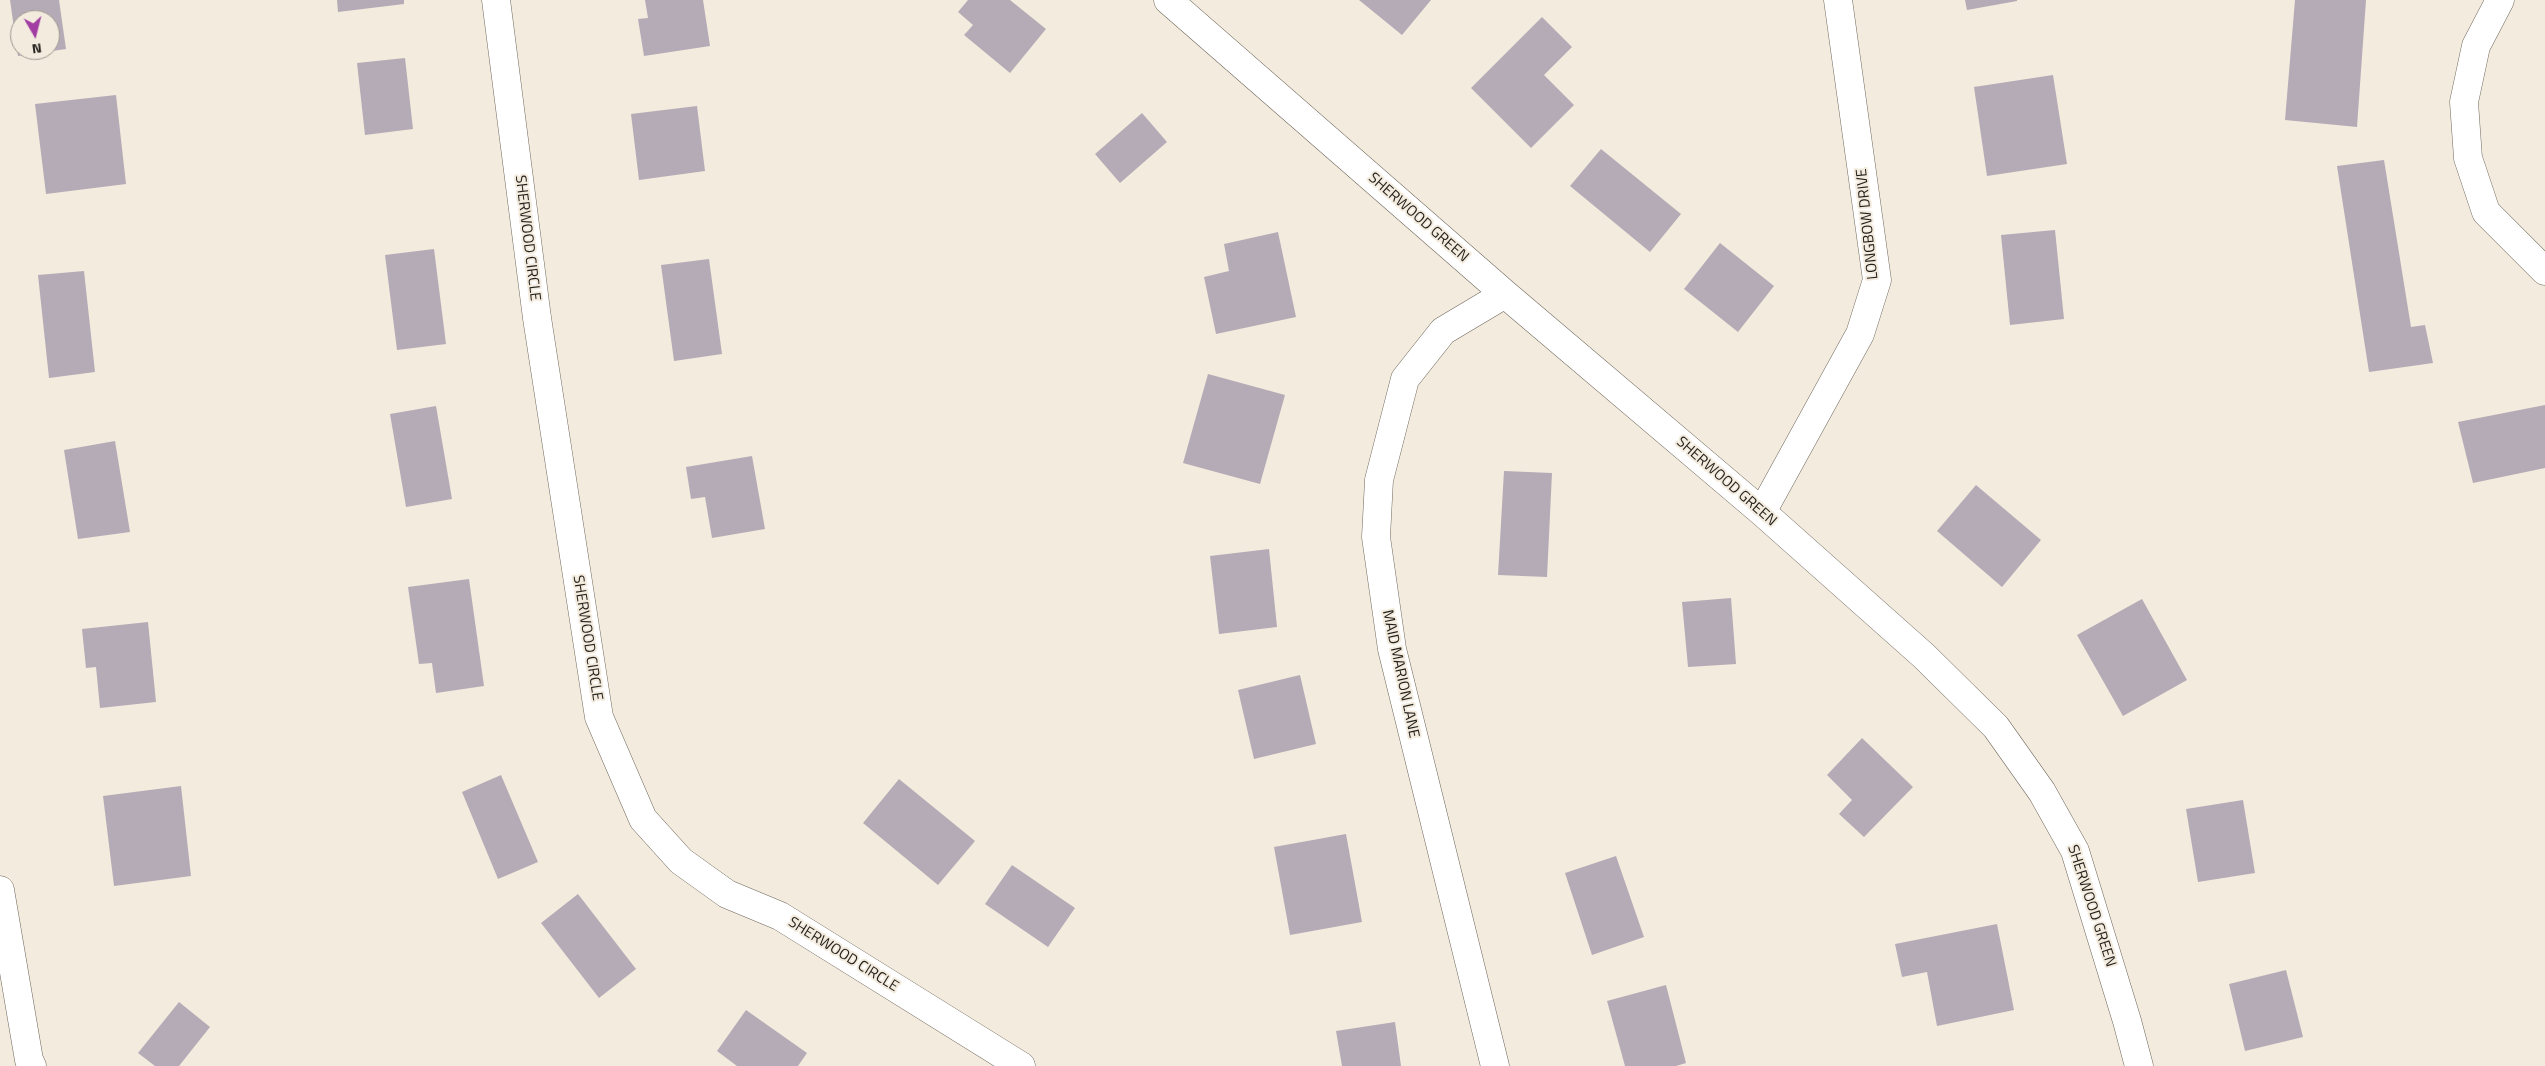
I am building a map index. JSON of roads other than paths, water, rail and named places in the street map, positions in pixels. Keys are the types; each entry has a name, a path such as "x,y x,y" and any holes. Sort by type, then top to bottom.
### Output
{"street":[{"name":"SHERWOOD CIRCLE","path":"496,0 537,318 599,717 643,819 681,861 728,894 780,916 1021,1066"},
{"name":"SHERWOOD GREEN","path":"1168,0 1505,294 1762,512 1924,656 1996,726 2042,792 2075,851 2139,1066"},
{"name":"LONGBOW DRIVE","path":"1762,512 1860,334 1877,280 1838,0"},
{"path":"2500,0 2476,46 2464,102 2468,158 2486,212 2545,271"},
{"name":"MAID MARION LANE","path":"1495,1066 1392,650 1376,537 1379,480 1405,379 1444,331 1505,294"},
{"path":"0,890 29,1060 32,1066"}]}
